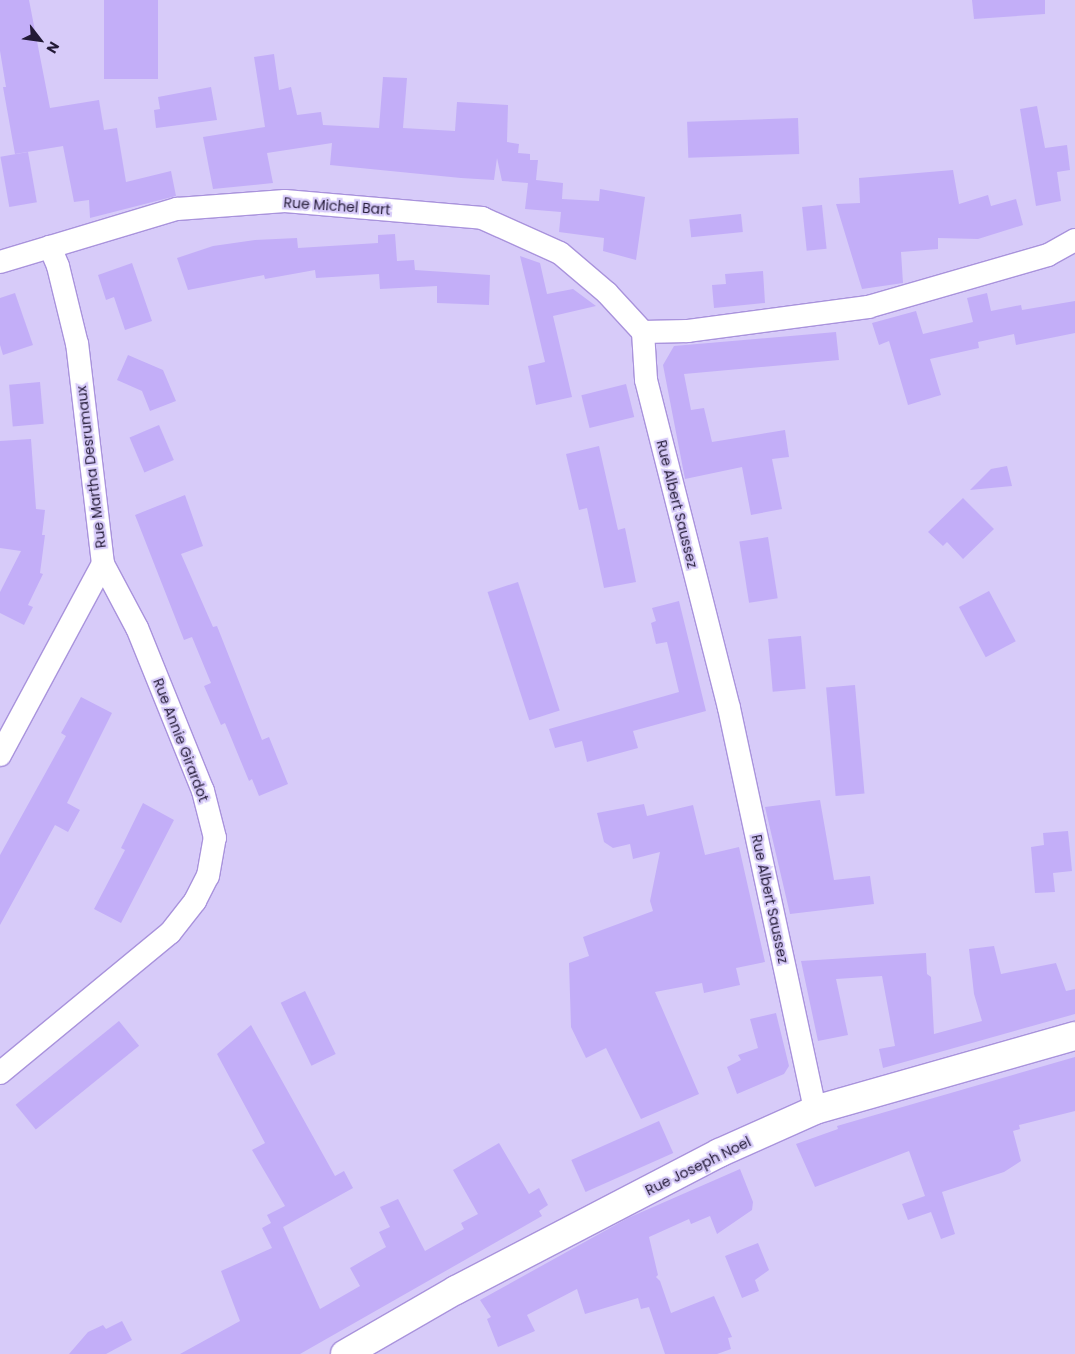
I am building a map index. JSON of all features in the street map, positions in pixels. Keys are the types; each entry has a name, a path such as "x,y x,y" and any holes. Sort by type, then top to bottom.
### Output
{"street":[{"name":"Rue Michel Bart","path":"0,262 177,210 285,201 482,218 560,253 607,293 643,332"},
{"path":"643,332 688,331 868,307 1048,255 1075,240"},
{"name":"Rue Martha Desrumaux","path":"0,754 103,564 77,344 58,266 50,248"},
{"name":"Rue Albert Saussez","path":"643,332 646,380 729,708 815,1110"},
{"name":"Rue Annie Girardot","path":"0,1073 170,933 195,901 208,876 215,838 203,791 137,628 103,564"},
{"name":"Rue Joseph Noel","path":"344,1354 456,1290 719,1153 815,1110 1075,1036"}],"building":[{"path":"0,0 29,0 50,108 99,100 104,130 117,128 126,182 171,171 176,196 90,218 89,200 74,202 63,146 15,154 3,87 6,87 0,51"},
{"path":"104,0 158,0 158,79 104,79"},
{"path":"972,0 1045,0 1045,14 974,19"},
{"path":"274,54 279,90 291,87 297,115 321,112 323,125 379,128 383,77 407,78 403,128 455,131 457,102 508,105 507,142 519,144 518,153 530,154 530,160 538,160 536,180 563,183 562,199 599,201 600,189 645,197 636,260 603,251 604,238 559,232 561,212 525,209 528,183 502,181 497,158 494,180 461,178 330,165 332,143 267,153 273,183 213,189 203,137 265,127 254,57"},
{"path":"211,87 217,120 156,128 154,110 160,109 158,97"},
{"path":"1037,106 1045,148 1067,145 1070,170 1057,172 1061,201 1036,206 1020,109"},
{"path":"798,118 799,154 688,158 687,122"},
{"path":"28,152 37,202 9,207 0,157"},
{"path":"953,170 959,204 988,195 991,206 1016,199 1023,225 978,239 938,238 938,249 901,252 903,283 862,289 836,204 860,203 859,178"},
{"path":"822,205 827,249 807,251 802,207"},
{"path":"741,214 743,232 691,237 689,219"},
{"path":"395,234 397,261 414,260 415,270 490,275 489,305 437,303 437,286 380,289 379,274 316,278 315,270 265,279 264,275 188,290 177,258 213,246 255,240 297,238 298,248 378,243 378,235"},
{"path":"520,256 540,263 547,294 573,289 596,306 553,316 572,397 536,405 528,366 545,362"},
{"path":"132,263 152,321 125,330 114,297 106,300 98,275"},
{"path":"763,271 765,303 714,308 712,285 726,284 725,274"},
{"path":"15,293 33,345 3,355 0,345 0,298"},
{"path":"987,293 991,311 1021,305 1022,310 1075,301 1075,333 1016,345 1014,334 978,342 979,348 930,359 941,395 908,405 889,341 879,345 872,323 916,311 923,334 973,322 967,298"},
{"path":"836,332 839,360 684,374 691,410 704,408 712,442 785,430 789,457 772,459 782,509 751,515 742,467 685,479 663,365 674,346"},
{"path":"128,355 163,370 176,401 150,411 142,391 117,380"},
{"path":"40,382 44,424 13,427 9,385"},
{"path":"626,384 634,417 590,428 581,395"},
{"path":"159,425 174,460 144,472 130,438"},
{"path":"31,439 36,509 45,510 42,535 45,535 40,573 43,574 28,605 33,607 24,625 0,613 0,592 21,551 0,548 0,441"},
{"path":"599,446 618,530 625,528 636,582 604,588 587,508 579,510 566,454"},
{"path":"1007,466 1012,486 970,490 991,469"},
{"path":"185,495 203,546 181,554 213,627 217,626 262,740 269,737 288,784 259,796 252,779 249,781 225,723 221,725 204,686 211,683 192,637 184,640 135,515"},
{"path":"963,498 994,529 963,559 947,542 943,546 928,532"},
{"path":"768,537 778,598 749,603 739,542"},
{"path":"518,582 560,710 529,720 488,592"},
{"path":"989,591 1016,641 986,657 959,607"},
{"path":"679,601 706,711 633,731 638,748 587,762 582,741 555,748 549,729 679,692 667,642 656,644 651,623 656,621 652,608"},
{"path":"801,636 806,689 773,692 768,639"},
{"path":"855,685 864,794 836,796 826,688"},
{"path":"81,697 112,713 67,803 80,810 68,832 55,825 0,925 0,855 66,736 61,733"},
{"path":"820,800 834,880 870,876 874,904 790,914 765,807"},
{"path":"143,803 174,820 121,923 94,909 125,850 121,848"},
{"path":"644,804 647,816 693,805 705,855 739,847 765,962 736,968 740,985 704,993 702,983 655,992 699,1094 641,1119 606,1048 586,1058 571,1027 569,963 589,956 583,937 653,911 650,901 660,852 633,859 630,844 613,848 604,842 597,813"},
{"path":"1068,831 1072,871 1053,873 1055,892 1035,893 1031,847 1044,845 1043,833"},
{"path":"994,946 1001,974 1056,963 1066,991 1075,989 1075,1014 883,1068 879,1049 895,1046 882,976 836,979 848,1035 818,1041 801,961 926,953 927,974 931,977 934,1034 982,1021 974,994 969,949"},
{"path":"305,991 336,1054 311,1066 281,1003"},
{"path":"776,1013 789,1066 784,1074 737,1094 727,1067 741,1060 738,1055 758,1048 750,1019"},
{"path":"119,1021 139,1046 36,1130 16,1105"},
{"path":"251,1025 335,1176 344,1171 353,1188 283,1227 320,1309 360,1286 350,1268 386,1247 379,1232 390,1227 380,1207 398,1199 425,1251 464,1229 461,1223 478,1214 453,1170 499,1143 529,1194 539,1188 548,1205 539,1211 542,1216 300,1354 180,1354 240,1321 221,1271 272,1248 262,1228 271,1223 267,1215 285,1206 252,1150 265,1143 217,1054"},
{"path":"1075,1057 1075,1111 1019,1125 1020,1129 1013,1131 1021,1161 1004,1172 942,1192 955,1234 941,1239 931,1212 908,1220 902,1204 925,1196 909,1151 815,1187 796,1144 838,1129 837,1126"},
{"path":"659,1121 673,1153 586,1192 571,1160"},
{"path":"740,1169 753,1202 752,1210 717,1234 710,1216 691,1224 689,1219 649,1237 658,1275 656,1277 660,1281 671,1313 714,1296 732,1337 728,1338 731,1349 717,1354 665,1354 649,1307 641,1309 638,1298 585,1314 577,1289 527,1315 535,1331 498,1347 487,1319 491,1317 480,1300 628,1218"},
{"path":"758,1243 769,1270 755,1280 759,1291 742,1298 725,1256"},
{"path":"122,1321 132,1340 106,1354 69,1354 88,1332 103,1325 106,1329"}]}
